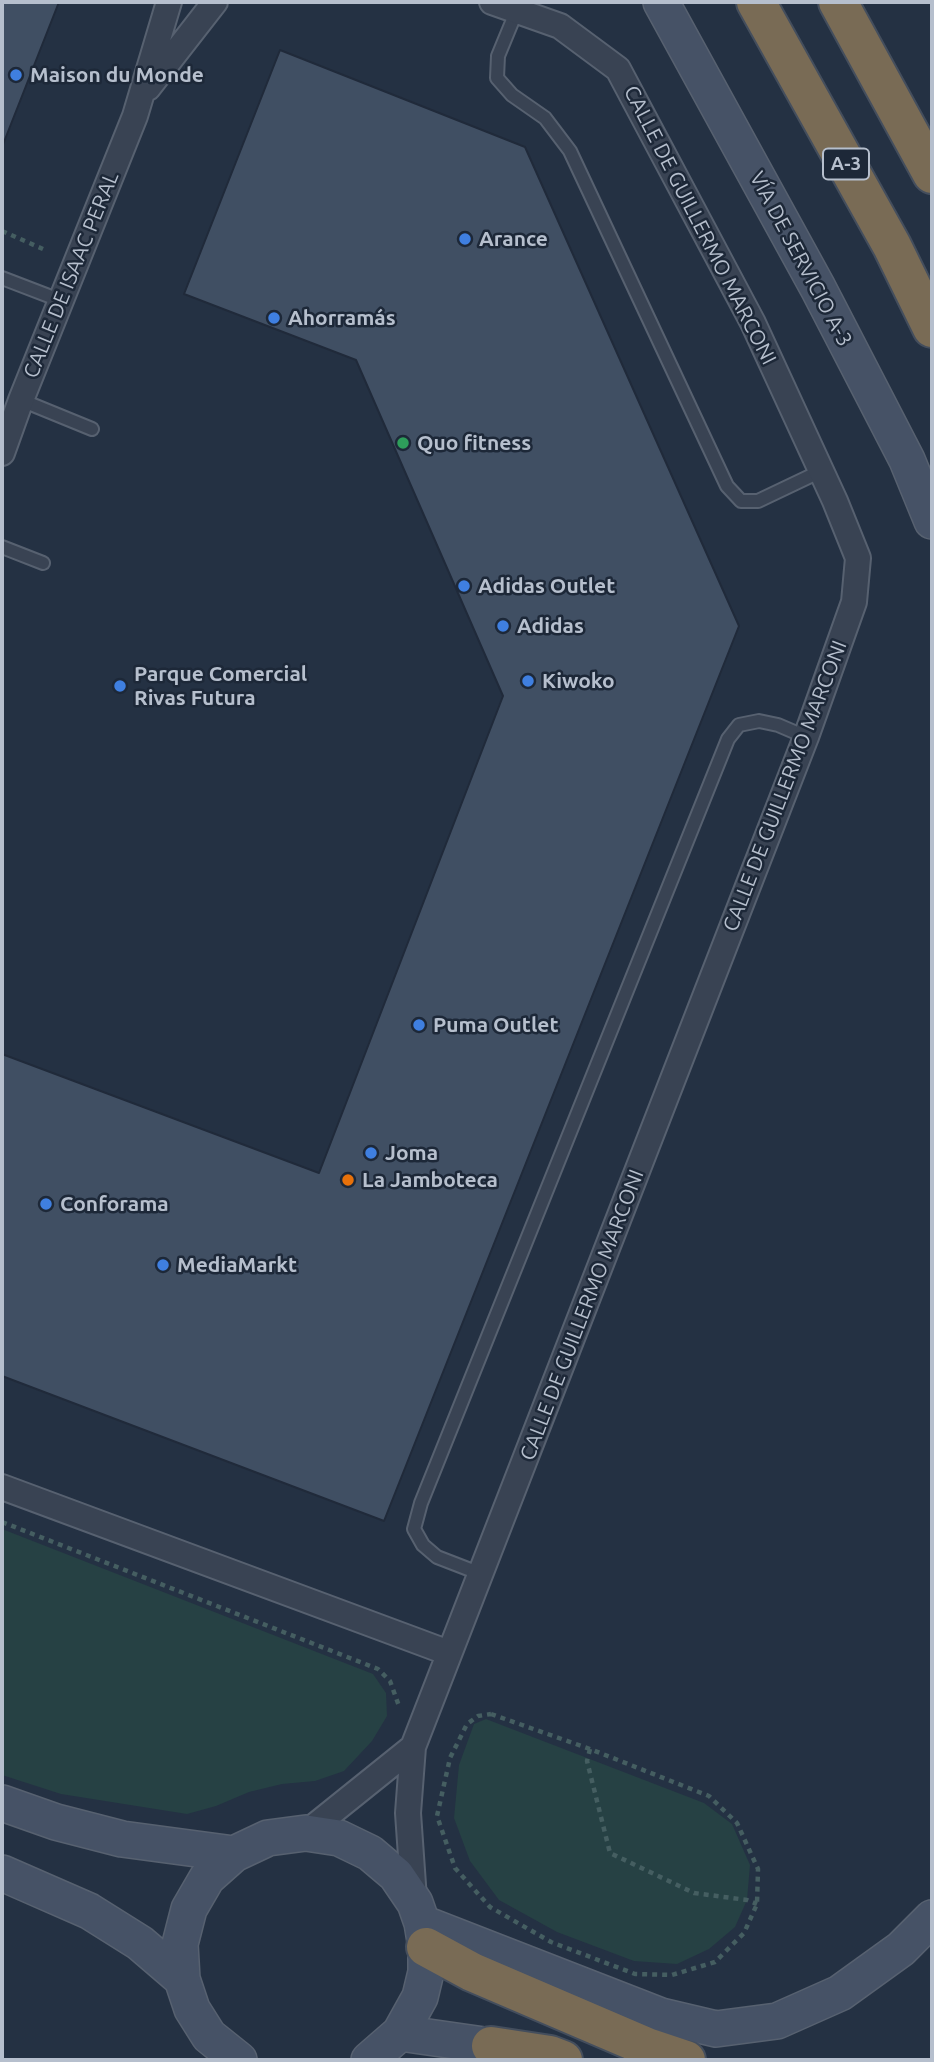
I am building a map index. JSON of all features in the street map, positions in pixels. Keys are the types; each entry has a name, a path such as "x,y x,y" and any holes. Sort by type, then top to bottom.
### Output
{"highway":[{"name":"A-3","path":"756,2 892,246 932,328"},
{"path":"838,2 932,174"},
{"path":"421,1925 484,1977 647,2047 686,2060"},
{"path":"504,2053 550,2055 563,2060"}],"main road":[{"name":"VÍA DE SERVICIO A-3","path":"661,2 818,288 906,460 932,521"},
{"path":"2,1803 56,1822 122,1839 234,1854"},
{"path":"239,2060 210,2048 182,1979 180,1944 189,1909 207,1878 234,1854 268,1838 306,1833 339,1838 370,1853 396,1875 421,1925 426,1972 420,1997 400,2033 369,2060"},
{"path":"2,1873 89,1911 140,1943 182,1979"},
{"path":"421,1925 661,2016 716,2029 776,2021 840,1993 901,1949 932,1918"},
{"path":"400,2033 504,2053"}],"street":[{"name":"CALLE DE ISAAC PERAL","path":"2,453 141,97 169,2"},
{"name":"CALLE DE ISAAC PERAL","path":"141,97 215,2"},
{"name":"CALLE DE GUILLERMO MARCONI","path":"413,1747 806,737 854,603 858,558 753,323 618,69 560,26 492,2"},
{"path":"8,1489 449,1653"},
{"path":"306,1833 413,1747"},
{"path":"413,1747 408,1813 421,1925"}],"lane":[{"path":"517,10 498,56 497,78 512,95 545,118 570,151 727,486 741,501 758,501 821,471"},
{"path":"2,278 62,301"},
{"path":"21,400 92,429"},
{"path":"2,547 43,564"},
{"path":"481,1574 437,1557 423,1545 414,1529 421,1503 728,739 739,725 759,721 806,737"}],"path":[{"path":"2,231 43,249"},
{"path":"2,1522 378,1669 390,1681 402,1712 460,1738"},
{"path":"491,1714 709,1796 737,1824 758,1869 757,1904 744,1933 715,1962 672,1975 635,1974 551,1942 490,1907 455,1868 437,1816 450,1758 460,1738 467,1724 478,1716 491,1714"},
{"path":"590,1749 587,1761 610,1853 694,1893 747,1900 757,1904"}],"green space":[{"path":"2,1529 373,1674 386,1693 387,1716 372,1741 344,1771 315,1781 282,1784 249,1792 216,1806 187,1814 61,1794 2,1775"},
{"path":"486,1719 704,1803 732,1824 750,1865 747,1900 735,1927 709,1949 677,1964 634,1961 557,1932 499,1900 470,1861 454,1818 459,1765 474,1724"}],"building":[{"name":"Maison du Monde","path":"2,2 59,2 2,147"},
{"path":"280,50 525,147 739,626 384,1521 2,1376 2,1054 319,1173 503,696 356,360 184,294"}],"place":[{"name":"Maison du Monde","path":"16,75"},
{"name":"Arance","path":"465,239"},
{"name":"Ahorramás","path":"274,318"},
{"name":"Quo fitness","path":"403,443"},
{"name":"Adidas Outlet","path":"464,586"},
{"name":"Adidas","path":"503,626"},
{"name":"Kiwoko","path":"528,681"},
{"name":"Parque Comercial Rivas Futura","path":"120,686"},
{"name":"Puma Outlet","path":"419,1025"},
{"name":"Joma","path":"371,1153"},
{"name":"La Jamboteca","path":"348,1180"},
{"name":"Conforama","path":"46,1204"},
{"name":"MediaMarkt","path":"163,1265"}]}
